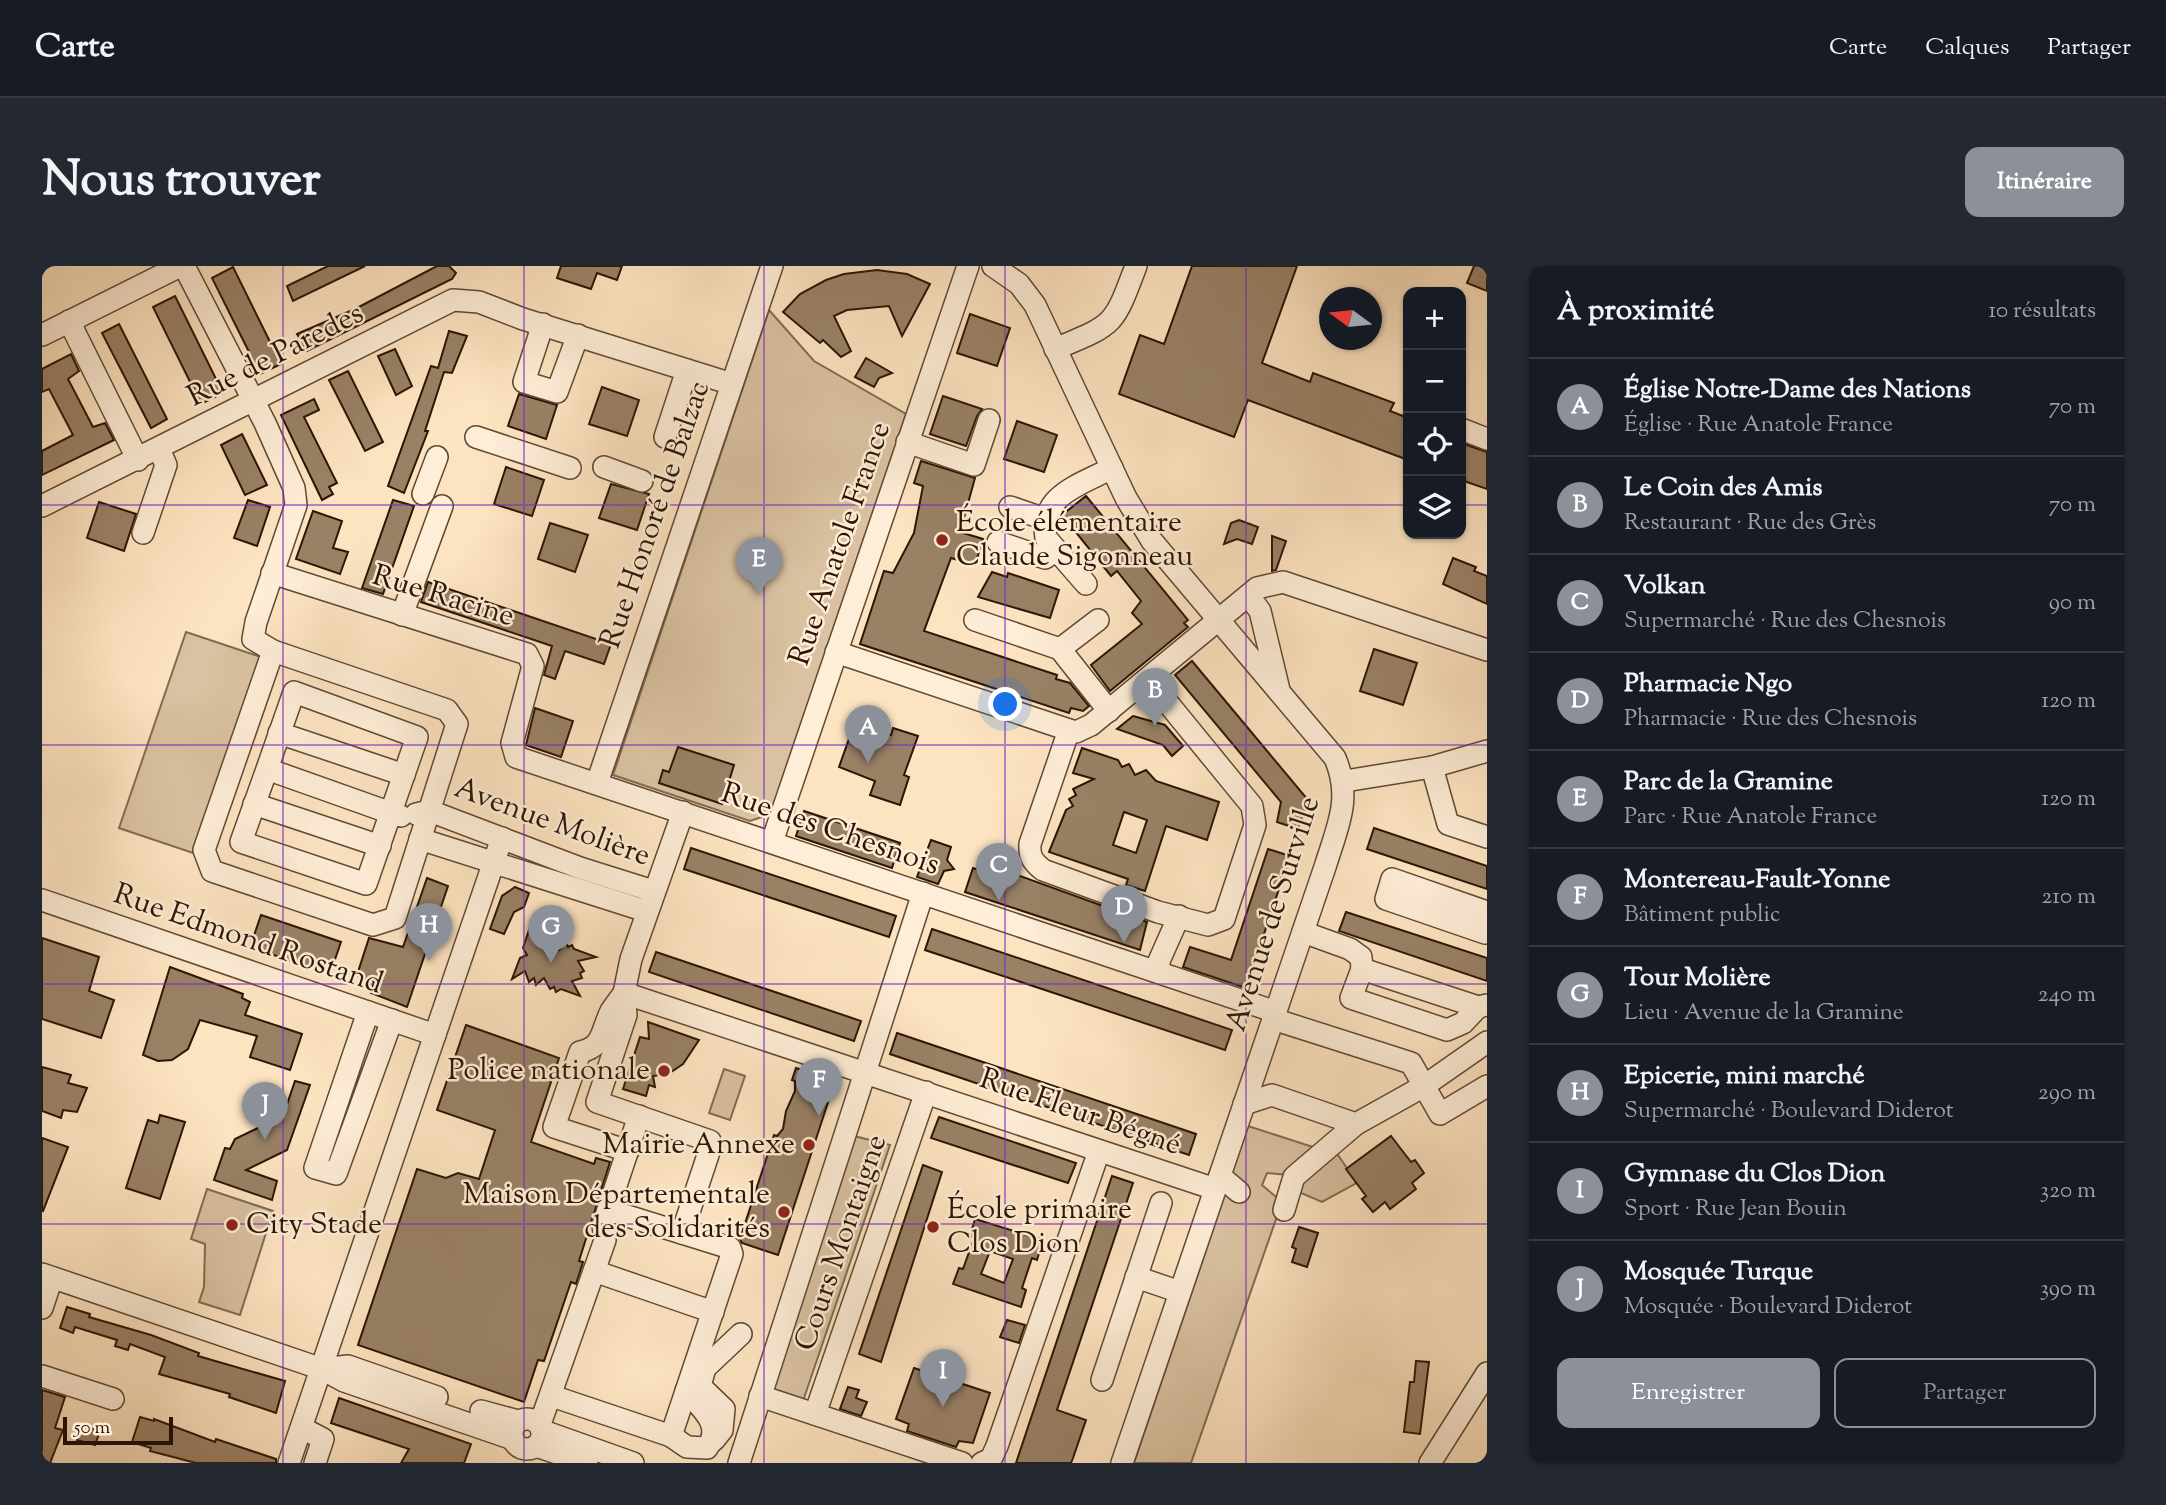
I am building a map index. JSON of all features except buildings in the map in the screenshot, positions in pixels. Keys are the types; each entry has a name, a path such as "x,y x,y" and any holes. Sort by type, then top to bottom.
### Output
{"street":[{"path":"42,335 182,266 294,488 296,505 253,639 273,651 447,710 457,724 395,918 373,925 212,872 204,850 273,651"},
{"name":"Rue Honoré de Balzac","path":"597,783 772,266"},
{"name":"Rue Anatole France","path":"772,842 968,266"},
{"name":"Avenue de Surville","path":"993,266 1019,284 1035,305 1112,468 1152,541 1335,758 1345,781 1344,805 1303,932 1122,1463"},
{"path":"1055,349 1106,328 1119,310 1136,266"},
{"name":"Rue de Paredes","path":"42,506 453,300 479,302 732,384"},
{"path":"69,321 138,460"},
{"path":"543,324 524,382 557,392 578,335"},
{"path":"665,437 687,370"},
{"path":"907,442 974,465 989,420"},
{"path":"1466,431 1487,439"},
{"path":"476,437 569,468"},
{"path":"143,533 166,465 159,449"},
{"path":"423,494 437,457"},
{"path":"604,467 642,481"},
{"path":"1086,584 1046,538 1045,519 1057,497 1112,468"},
{"path":"402,615 442,506"},
{"path":"1010,507 1045,519"},
{"path":"998,542 1045,558 1056,550"},
{"name":"Rue Racine","path":"272,573 527,654 533,666 512,743 516,757 682,812"},
{"path":"836,652 1069,730 1083,730 1149,680 1218,620 1268,583 1283,582 1487,650"},
{"path":"1249,596 1260,611 1280,694"},
{"path":"975,620 1060,649 1109,711"},
{"path":"1060,649 1098,620"},
{"path":"1069,730 1030,844 1029,854 1033,862 1043,870 1158,912 1208,925 1224,919 1255,825 1252,806 1149,680"},
{"path":"294,692 416,737 396,814 380,846 366,884 240,842 279,733 294,692"},
{"path":"279,733 404,775"},
{"path":"1345,781 1432,767 1487,751"},
{"path":"1432,767 1448,824 1487,837"},
{"path":"267,769 396,814 430,811"},
{"path":"254,804 380,846"},
{"name":"Avenue Molière","path":"430,811 502,838 649,901"},
{"path":"585,1136 626,1015 624,993 649,901 682,812"},
{"name":"Rue des Chesnois","path":"682,812 1159,972 1411,1063 1440,1114 1485,1087"},
{"path":"396,814 420,839"},
{"path":"289,1463 502,838"},
{"name":"Avenue Molière","path":"420,839 495,863 649,901"},
{"path":"1487,912 1392,879 1385,899 1485,933 1487,928"},
{"path":"739,1463 923,893"},
{"name":"Rue Edmond Rostand","path":"42,901 435,1035"},
{"path":"1159,972 1159,961 1179,916"},
{"path":"1303,932 1350,949 1361,957 1362,968 1351,998 1447,1030 1464,1023 1482,1006 1362,968"},
{"path":"624,993 611,1011 599,1044 593,1049 580,1052 554,1127 628,1151"},
{"name":"Rue Fleur Bégné","path":"624,993 1099,1151 1218,1182"},
{"path":"368,1012 315,1168 336,1174 392,1020"},
{"path":"1284,1210 1294,1177 1356,1124 1424,1086 1487,1042"},
{"name":"Cours Montaigne","path":"815,1414 926,1092"},
{"path":"1244,1104 1272,1095 1356,1124"},
{"path":"597,1102 709,1141 711,1146 682,1233"},
{"path":"42,1308 47,1276 322,1369 344,1381 515,1430 523,1448 540,1434 605,1240 603,1225 639,1116"},
{"path":"982,1463 991,1459 998,1446 1099,1151"},
{"path":"1218,1182 1239,1192"},
{"path":"1102,1380 1161,1203"},
{"path":"608,1210 730,1248 732,1254 711,1318 696,1388 713,1422 714,1440"},
{"path":"594,1271 711,1318 741,1334 776,1345"},
{"path":"1136,1277 1180,1293"},
{"path":"671,1436 696,1388 741,1334"},
{"path":"1430,1463 1487,1373"},
{"path":"42,1376 113,1399"},
{"path":"552,1396 671,1436 687,1447 707,1448 722,1430 724,1409 696,1388"},
{"path":"760,1396 929,1458 962,1463"},
{"path":"302,1428 323,1439 315,1463"},
{"path":"540,1434 587,1463"},
{"path":"540,1434 633,1463"}],"shaded area":[{"path":"769,310 814,361 906,414 771,814 750,821 613,775"},
{"path":"186,632 261,657 193,853 119,828"},
{"path":"724,1069 745,1076 730,1120 709,1113"},
{"path":"1248,1126 1338,1155 1357,1183 1322,1202 1301,1193 1288,1175 1267,1173 1262,1185 1282,1202 1191,1463 1134,1463"},
{"path":"850,1135 890,1145 803,1401 768,1388"},
{"path":"207,1189 273,1211 240,1315 199,1302 204,1287 205,1244 191,1239"}],"place":[{"name":"École élémentaire Claude Sigonneau","path":"942,540"},
{"name":"Parc de la Gramine","path":"759,595"},
{"name":"Le Coin des Amis","path":"1155,726"},
{"name":"Église Notre-Dame des Nations","path":"868,763"},
{"name":"Volkan","path":"999,901"},
{"name":"Pharmacie Ngo","path":"1124,943"},
{"name":"Epicerie, mini marché","path":"429,961"},
{"name":"Tour Molière","path":"551,963"},
{"name":"Police nationale","path":"664,1071"},
{"name":"Montereau-Fault-Yonne","path":"819,1116"},
{"name":"Mosquée Turque","path":"265,1140"},
{"name":"Mairie Annexe","path":"809,1145"},
{"name":"Maison Départementale des Solidarités","path":"784,1212"},
{"name":"City Stade","path":"232,1225"},
{"name":"École primaire Clos Dion","path":"933,1227"},
{"name":"Gymnase du Clos Dion","path":"943,1407"}]}
